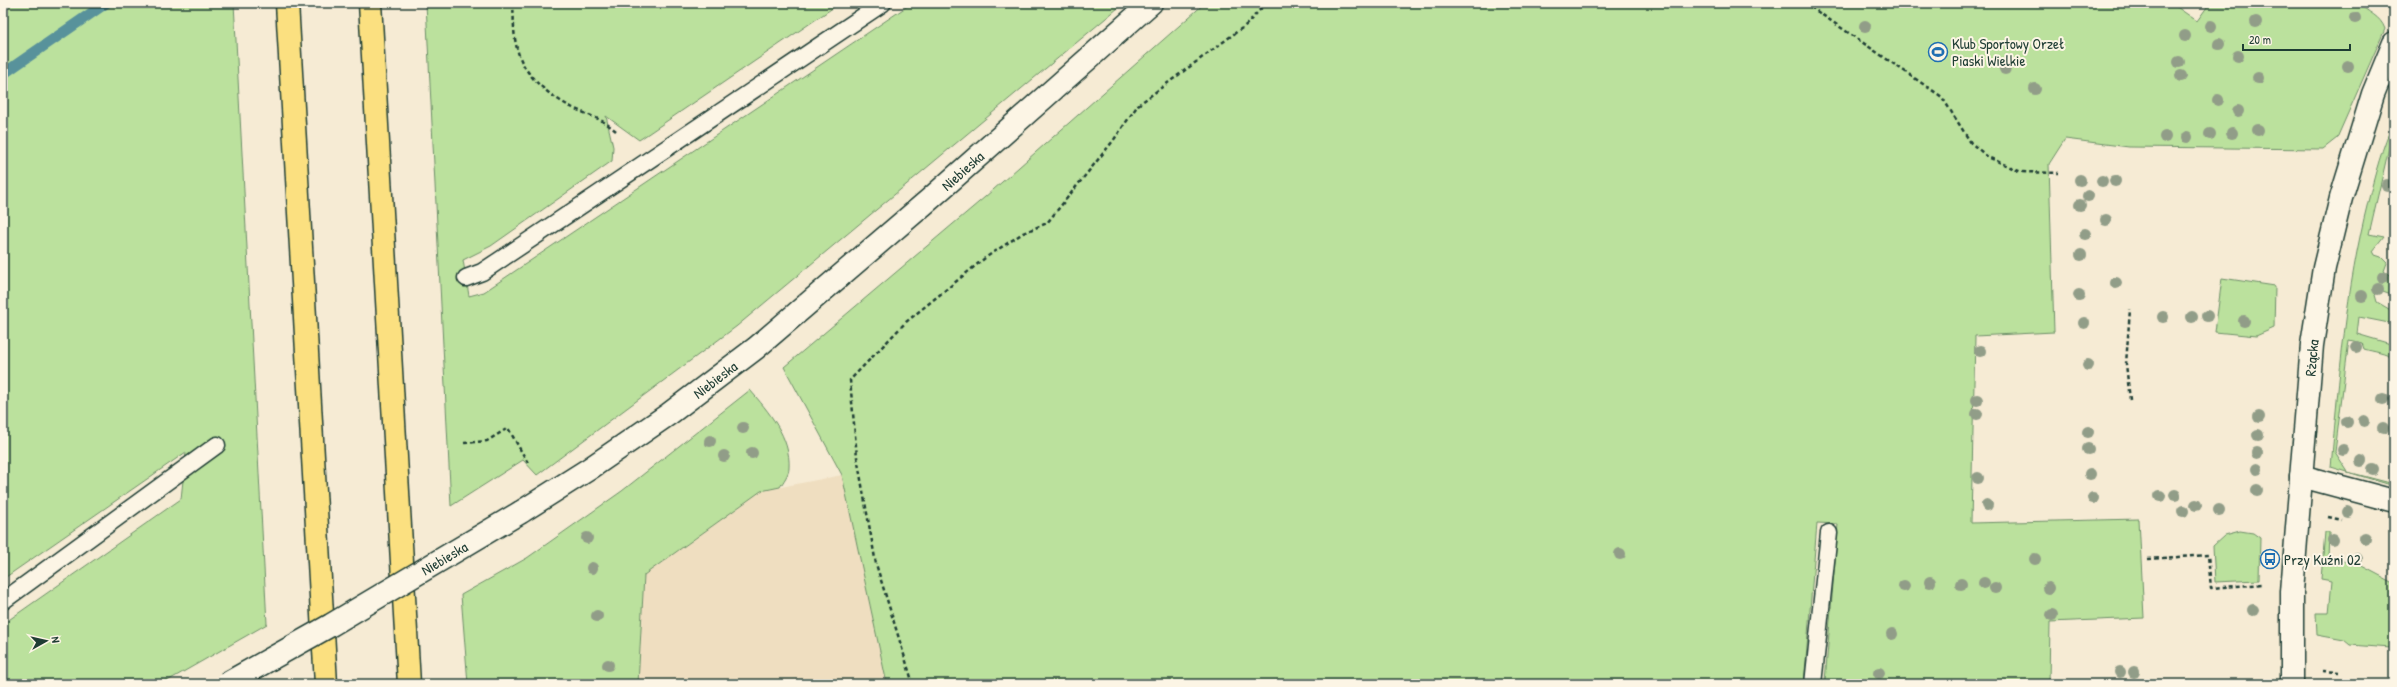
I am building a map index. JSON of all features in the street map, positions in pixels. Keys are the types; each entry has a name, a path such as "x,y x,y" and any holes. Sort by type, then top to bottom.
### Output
{"highway":[{"path":"287,3 326,684"},
{"path":"370,3 409,684"}],"street":[{"name":"Niebieska","path":"226,684 332,625 521,512 589,469 663,418 756,348 930,199 1151,3"},
{"name":"Rżącka","path":"2292,684 2292,582 2312,345 2324,268 2341,198 2374,94 2394,43"},
{"path":"2301,476 2394,501"}],"lane":[{"path":"466,278 489,268 883,3"},
{"path":"3,601 217,445"},
{"path":"1812,684 1829,533"}],"path":[{"path":"513,3 518,53 530,73 544,89 572,108 603,120 616,131"},
{"path":"913,684 876,564 857,457 850,380 906,322 985,258 1024,233 1047,223 1113,141 1138,105 1246,25 1266,3"},
{"path":"1805,3 1942,97 1971,143 1988,157 2021,172 2059,173"},
{"path":"2130,309 2126,364 2130,400"},
{"path":"464,443 487,441 508,428 528,464"},
{"path":"2326,517 2342,520"},
{"path":"2148,559 2208,555 2211,588 2255,584"},
{"path":"2319,670 2339,672"}],"shaded area":[{"path":"842,475 887,684 638,684 644,575 761,491"}],"green space":[{"path":"3,3 234,3 267,624 162,684 3,684 3,624 181,499 186,452 3,579"},
{"path":"426,3 840,3 639,140 606,116 613,147 612,161 491,246 463,260 469,296 484,292 912,3 1124,3 737,326 537,475 523,460 451,506"},
{"path":"1205,3 2171,3 2197,21 2210,3 2358,3 2377,17 2385,29 2337,138 2323,149 2129,147 2065,139 2049,164 2054,332 1975,336 1971,523 2139,519 2144,618 2050,622 2049,684 1865,684 1825,681 1838,524 1817,523 1804,684 887,684 842,475 784,367 985,197"},
{"path":"2394,121 2394,133 2391,139 2369,234 2384,237 2373,251 2375,255 2381,257 2387,263 2384,271 2394,279 2394,295 2380,290 2375,295 2377,302 2394,312 2394,324 2359,317 2357,334 2394,345 2394,359 2384,354 2364,349 2362,343 2349,340 2335,452 2348,472 2394,484 2394,486 2331,467 2344,333 2354,267 2373,181 2382,151"},
{"path":"2222,278 2275,286 2274,328 2256,336 2215,332"},
{"path":"750,390 771,416 782,435 789,457 788,473 780,487 761,491 644,575 638,684 468,684 461,595 527,558 622,491"},
{"path":"2240,531 2253,533 2260,538 2259,580 2215,582 2213,546 2225,535"},
{"path":"2325,532 2329,532 2328,559 2356,563 2394,583 2394,642 2391,642 2391,648 2350,645 2344,640 2317,635 2316,613 2329,613 2332,581 2321,579"}],"waterway":[{"path":"3,74 106,3"}],"place":[{"name":"Klub Sportowy Orzeł Piaski Wielkie","path":"1938,52"},
{"name":"Przy Kuźni 02","path":"2270,559"}]}
